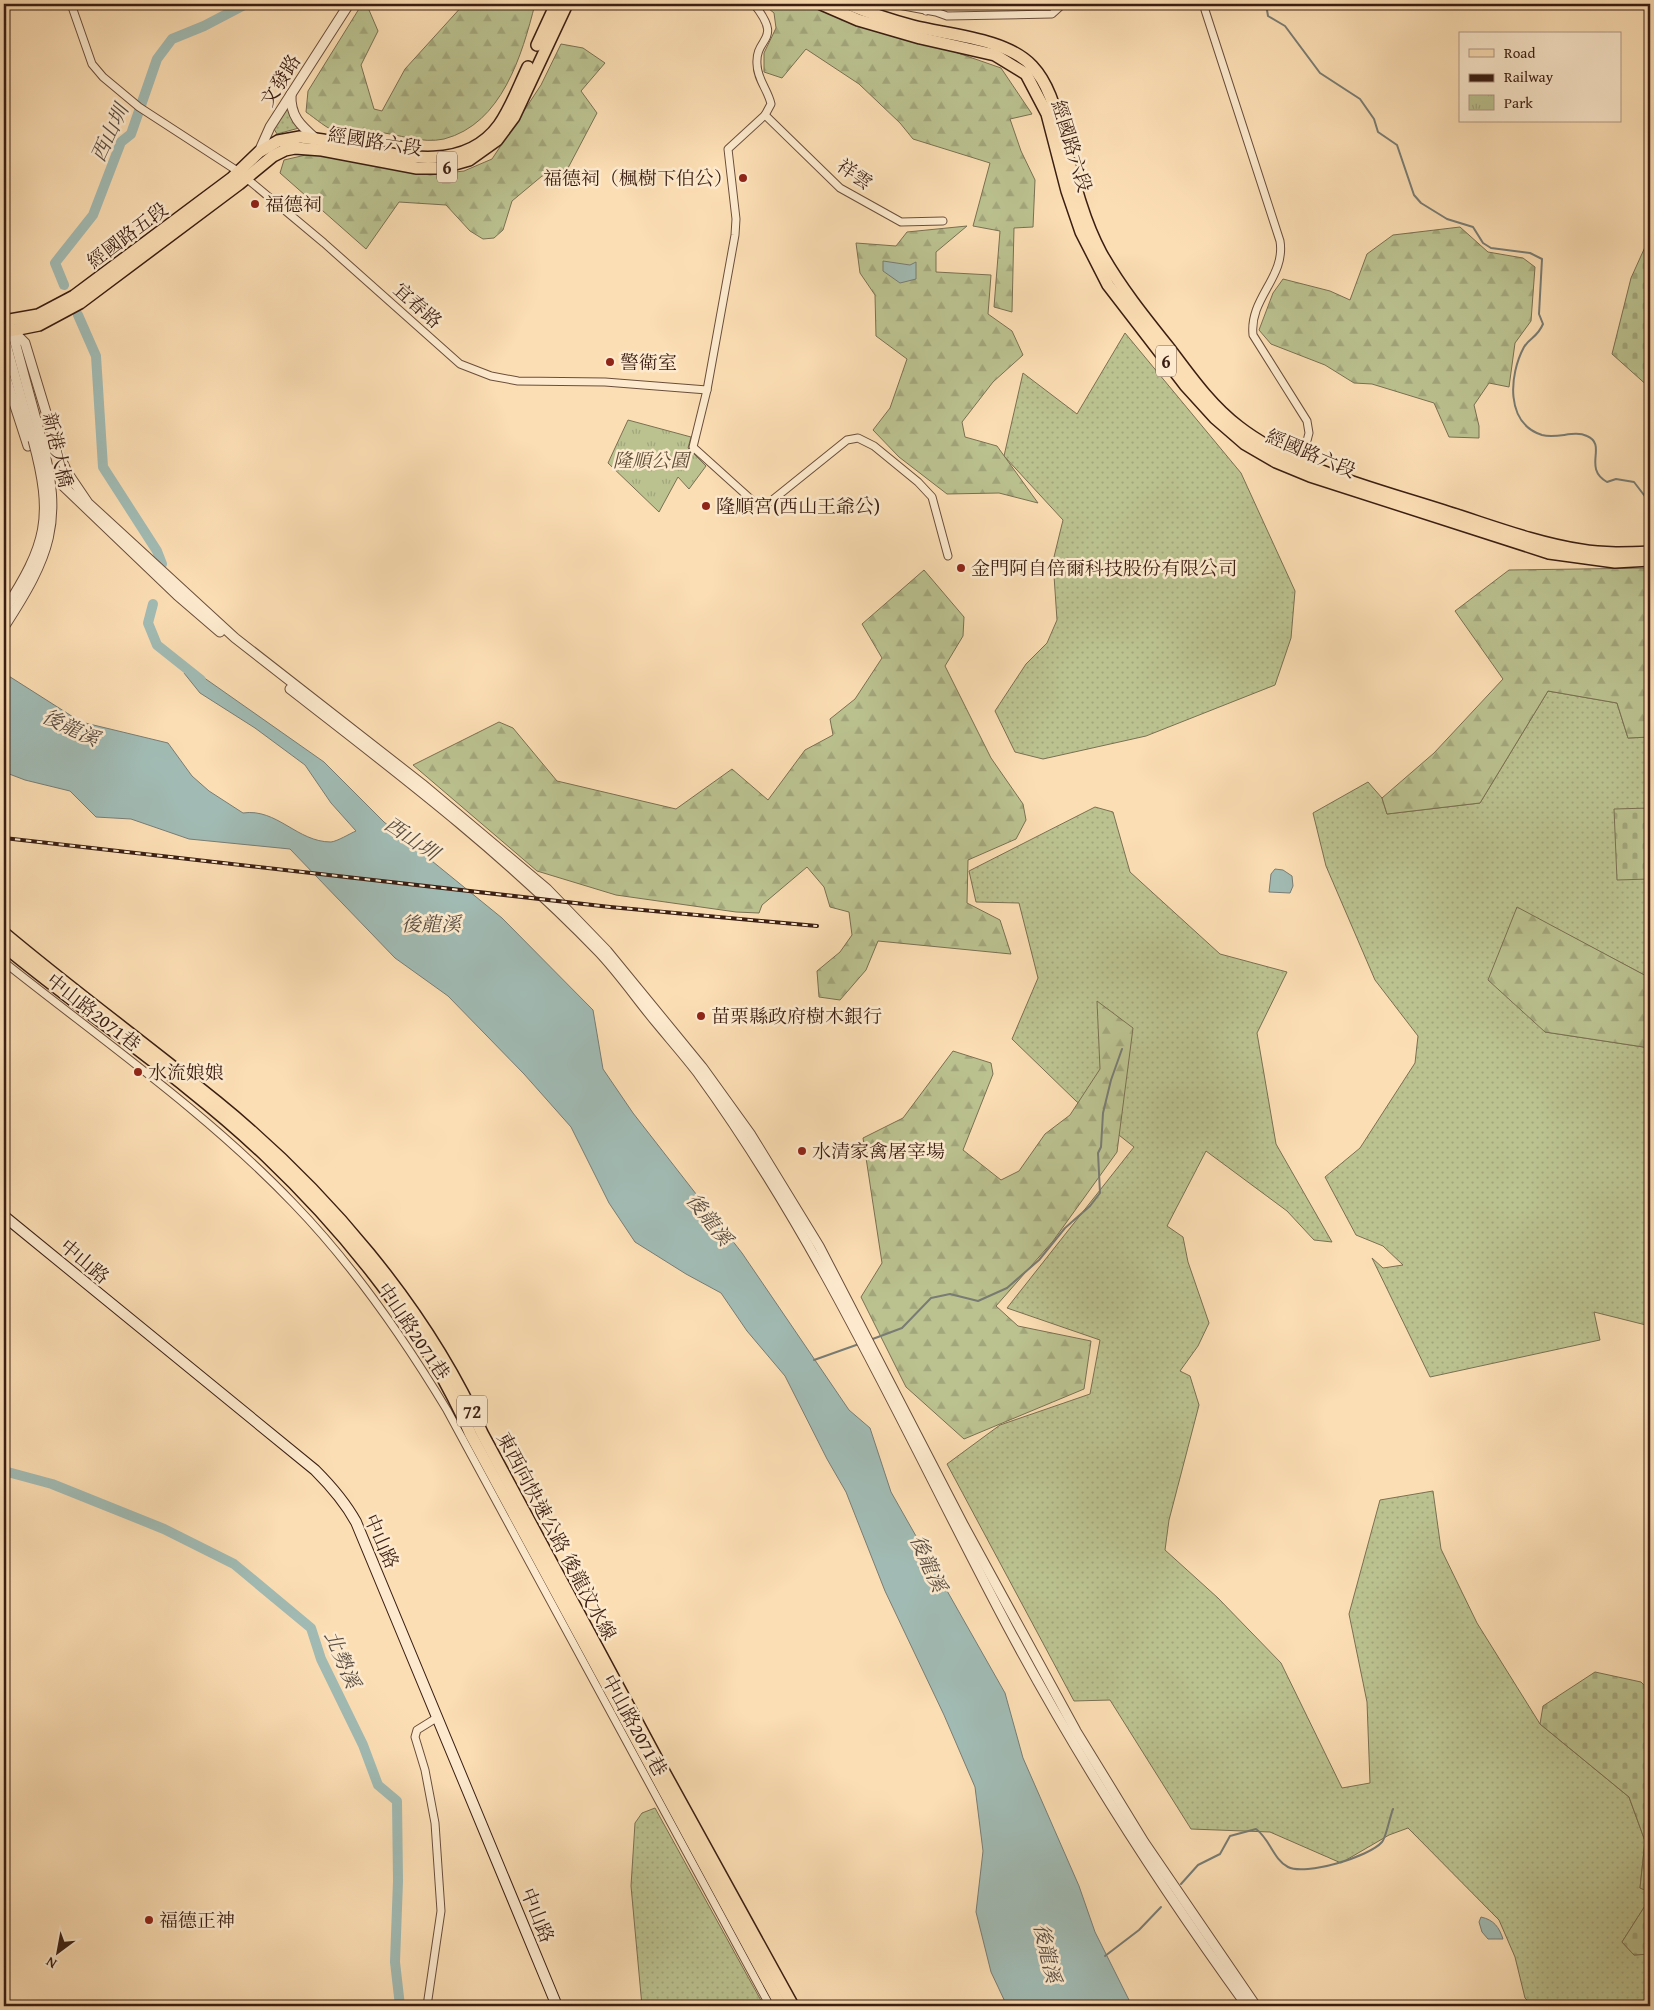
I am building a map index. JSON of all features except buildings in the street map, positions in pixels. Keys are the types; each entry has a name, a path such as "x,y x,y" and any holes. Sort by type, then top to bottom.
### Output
{"main road":[{"name":"經國路六段","path":"259,152 286,139 316,139 422,163 452,156 476,147 498,125 556,4"},
{"name":"經國路六段","path":"243,175 273,156 295,148 454,166 486,150 497,140 514,117 567,4"},
{"name":"經國路六段","path":"822,4 858,20 920,38 995,55 1026,74 1047,114 1067,191 1088,235 1108,285 1191,392 1215,418 1246,444 1300,467 1549,553 1615,562 1650,560"},
{"name":"經國路六段","path":"848,4 870,13 914,26 1007,49 1022,56 1034,67 1046,86 1055,109 1088,235"},
{"name":"經國路五段","path":"5,328 39,325 80,303 243,175 259,152"},
{"name":"經國路六段","path":"1300,467 1551,544 1584,551 1650,552"},
{"name":"東西向快速公路 後龍汶水線","path":"4,933 218,1103 255,1136 313,1191 367,1252 427,1333 465,1395 482,1433 657,1759 793,2006"},
{"name":"東西向快速公路 後龍汶水線","path":"4,946 138,1050 265,1156 310,1200 359,1258 419,1336 453,1393 471,1435 781,2006"},
{"name":"中山路","path":"4,1216 316,1470 336,1490 356,1522 557,2006"}],"street":[{"name":"宜春路","path":"71,4 92,64 103,77 139,107 243,175 324,243 460,364 472,370 518,381 605,382 708,390"},
{"name":"文發路","path":"259,152 270,127 291,92 349,4"},
{"path":"754,4 764,17 768,32 767,39 757,60 760,79 768,90 771,104 765,115 728,149 736,219 735,235 708,390 693,447 754,502 765,506 847,440 858,438 874,446 918,482 932,497 948,556"},
{"path":"893,4 936,12 947,16 1052,14 1063,4"},
{"path":"925,11 938,4"},
{"path":"1205,4 1205,10 1280,241 1280,256 1277,268 1254,312 1252,326 1253,335 1307,421 1308,433 1300,467"},
{"path":"291,92 293,115 301,126 316,139"},
{"name":"祥雲","path":"765,115 840,188 901,222 943,221"},
{"path":"5,328 25,344 58,452 67,472 88,503 234,638 429,790 547,889 607,951 707,1074 751,1135 819,1246 964,1526 1076,1731 1144,1842 1256,2006"},
{"name":"新港大橋","path":"4,611 30,568 39,545 44,523 43,476 5,328"},
{"path":"4,372 34,441"},
{"name":"新港大橋","path":"4,627 37,572 51,535 53,505 51,478 34,441"},
{"path":"59,482 176,595 231,642 417,788 543,896 602,956 697,1071 744,1140 812,1249 1010,1631 1068,1736 1174,1901 1247,2006"},
{"name":"中山路2071巷","path":"4,962 221,1135 293,1202 362,1283 417,1361 446,1410 770,2006"},
{"path":"427,2006 441,1911 435,1823 425,1770 415,1733 438,1718"}],"green space":[{"path":"362,4 372,4 369,10 378,31 361,65 374,109 382,111 405,69 464,4 535,4 516,65 495,103 481,119 464,131 444,139 419,140 385,133 338,132 306,112 308,91"},
{"path":"763,4 817,4 1001,68 1032,114 1010,119 1021,151 1035,180 1033,227 1014,228 1012,312 994,307 1000,231 973,226 990,163 913,139 900,123 859,84 806,49 782,78 764,72 764,53 776,28 774,13"},
{"path":"561,44 583,48 605,63 581,91 597,113 568,168 542,176 512,201 503,230 494,238 483,239 470,231 446,205 399,202 366,249 280,173 284,160 310,154 430,175 464,171 492,159 541,85"},
{"path":"289,106 299,128 277,134 274,129"},
{"path":"967,226 936,252 936,272 991,275 988,314 1012,331 1023,355 993,382 962,422 965,437 997,446 1038,503 999,493 947,494 899,457 873,430 890,408 907,359 876,336 875,295 860,273 856,243 896,246 907,232"},
{"path":"1460,227 1488,252 1523,258 1535,267 1531,321 1515,343 1509,387 1489,383 1474,405 1479,426 1479,438 1449,437 1434,403 1372,384 1354,383 1325,365 1271,344 1259,330 1273,293 1283,279 1330,291 1350,300 1367,254 1393,235"},
{"path":"1650,236 1650,388 1612,354 1631,278"},
{"path":"1125,333 1241,473 1295,591 1291,638 1275,685 1146,736 1043,759 1015,752 995,711 1026,664 1047,643 1057,620 1053,561 1063,520 1004,456 1023,373 1077,414"},
{"name":"隆順公園","path":"628,420 691,437 688,448 706,466 689,489 678,477 659,512 608,463"},
{"path":"1650,568 1650,737 1628,738 1617,703 1548,691 1480,803 1387,814 1382,798 1434,753 1503,679 1455,611 1509,570"},
{"path":"924,570 964,617 963,636 945,666 991,758 1023,804 1026,820 1016,839 968,860 967,903 1000,920 1011,954 878,941 866,970 840,1000 819,997 817,971 840,952 852,935 849,912 830,907 824,887 807,867 762,905 759,913 736,912 616,895 537,871 413,765 499,722 513,728 557,781 676,809 732,769 768,800 805,750 833,735 830,719 855,699 882,658 862,624"},
{"path":"1548,691 1617,703 1628,738 1650,737 1650,978 1517,908 1545,1032 1650,1048 1650,1326 1594,1312 1600,1340 1430,1377 1372,1258 1383,1268 1403,1265 1383,1246 1356,1235 1325,1177 1360,1148 1415,1063 1418,1036 1375,980 1326,866 1313,813 1368,782 1382,798 1387,814 1480,803"},
{"path":"1095,807 1113,812 1130,872 1220,954 1287,972 1257,1033 1276,1144 1332,1242 1314,1240 1287,1211 1206,1151 1167,1226 1183,1237 1188,1262 1209,1323 1198,1346 1180,1371 1190,1376 1199,1405 1169,1520 1165,1550 1218,1598 1281,1663 1342,1788 1370,1783 1367,1702 1349,1614 1380,1500 1433,1491 1441,1549 1477,1623 1540,1724 1629,1797 1645,1841 1640,1888 1650,1892 1650,1898 1622,1942 1634,1955 1650,1954 1650,2006 1533,2006 1525,1998 1515,1957 1499,1920 1408,1828 1389,1835 1341,1863 1270,1832 1191,1829 1110,1700 1074,1701 947,1464 1000,1425 1090,1394 1100,1340 1007,1308 1134,1147 1076,1101 1012,1039 1038,978 1019,903 976,902 969,871"},
{"path":"1650,808 1650,879 1617,880 1614,809"},
{"path":"1517,907 1650,978 1650,1048 1545,1032 1488,980"},
{"path":"1097,1001 1133,1028 1117,1152 1053,1241 996,1306 1018,1326 1091,1341 1084,1389 964,1439 906,1387 861,1297 882,1263 863,1138 903,1118 953,1051 991,1063 993,1074 963,1150 1001,1180 1019,1171 1045,1134 1070,1115 1100,1069"},
{"path":"1595,1672 1641,1682 1650,1691 1650,1892 1640,1888 1645,1841 1629,1797 1540,1724 1543,1706"},
{"path":"655,1808 764,2006 642,2006 631,1886 635,1823 642,1813"},
{"path":"1650,1898 1650,1954 1634,1955 1622,1942"}],"water":[{"path":"883,261 910,265 916,262 916,279 900,283 883,271"},
{"name":"後龍溪","path":"193,670 324,762 384,822 502,918 593,1010 603,1069 633,1113 742,1253 849,1410 870,1428 891,1492 1005,1693 1023,1758 1079,1886 1095,1932 1132,2006 1007,2006 991,1972 976,1912 983,1851 975,1787 944,1715 885,1591 846,1492 785,1376 747,1331 721,1293 686,1274 635,1242 609,1203 571,1127 524,1074 448,996 395,958 290,849 189,839 131,819 96,817 70,791 25,780 4,772 4,673 81,722 168,743 192,776 209,791 243,813 266,815 297,832 319,841 331,842 356,831 331,803 305,765 255,728 200,693 184,673"},
{"path":"1275,869 1283,870 1292,876 1293,886 1290,893 1269,892 1271,874"},
{"path":"1481,1917 1495,1925 1503,1939 1488,1939 1482,1932 1479,1922"}],"waterway":[{"name":"西山圳","path":"64,285 55,263 93,215 121,142 131,134 157,59 172,39 204,26 246,4"},
{"path":"1266,4 1268,16 1285,26 1320,73 1360,99 1374,119 1378,132 1397,145 1414,195 1421,203 1447,219 1473,227 1483,243 1491,248 1530,253 1542,259 1539,314 1543,324 1526,344 1519,358 1513,384 1516,409 1521,420 1530,429 1542,435 1582,434 1593,440 1596,451 1596,470 1600,476 1607,482 1616,479 1634,482 1647,499 1650,500"},
{"name":"西山圳","path":"78,315 96,356 103,467 157,551 162,564"},
{"name":"西山圳","path":"153,604 148,623 157,645 201,680"},
{"path":"870,1340 902,1328 931,1298 950,1294 978,1301 1007,1288 1039,1260 1065,1228 1090,1206 1100,1193 1098,1153 1101,1147 1103,1113 1111,1080 1122,1049"},
{"path":"814,1360 859,1344"},
{"name":"北勢溪","path":"4,1471 52,1484 164,1529 234,1564 311,1628 321,1659 363,1745 378,1785 397,1801 398,1881 395,1962 400,2006"},
{"path":"1181,1884 1198,1865 1220,1854 1230,1836 1256,1829 1265,1838 1279,1859 1288,1867 1308,1869 1351,1859 1375,1848 1382,1842 1393,1809"},
{"path":"1105,1956 1139,1930 1161,1907"}],"railway":[{"path":"4,838 610,907 817,926"}],"place":[{"name":"福德祠（楓樹下伯公）","path":"743,178"},
{"name":"福德祠","path":"255,204"},
{"name":"警衛室","path":"610,362"},
{"name":"隆順宮(西山王爺公)","path":"706,506"},
{"name":"金門阿自倍爾科技股份有限公司","path":"961,568"},
{"name":"苗栗縣政府樹木銀行","path":"701,1016"},
{"name":"水流娘娘","path":"138,1072"},
{"name":"水清家禽屠宰場","path":"802,1151"},
{"name":"福德正神","path":"149,1920"}]}
